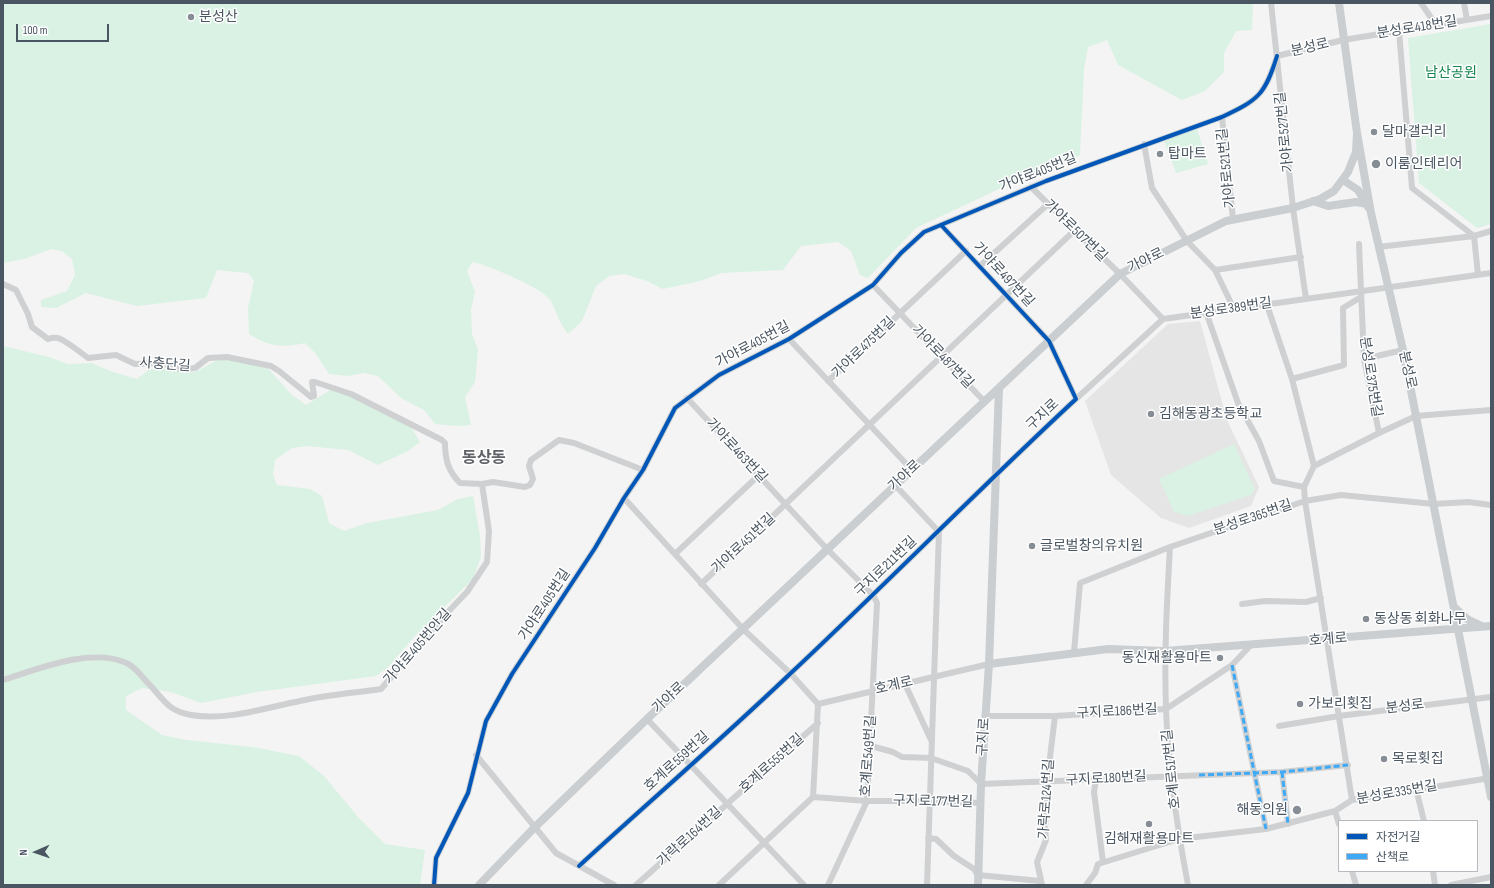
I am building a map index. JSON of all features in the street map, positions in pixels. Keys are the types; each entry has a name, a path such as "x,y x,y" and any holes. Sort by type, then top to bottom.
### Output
{"main road":[{"name":"분성로","path":"1339,3 1357,133 1371,213 1403,350 1471,699 1489,778 1491,797"},
{"name":"가야로","path":"479,885 535,827 647,719 1120,274 1226,221 1293,208 1334,191 1348,172 1356,152 1357,133"},
{"path":"1343,180 1358,190 1371,213"},
{"path":"1313,201 1328,206 1356,202 1367,204"},
{"name":"구지로","path":"978,885 980,803 986,716 999,388"},
{"path":"1453,606 1467,619 1487,626"},
{"name":"호계로","path":"988,664 1074,652 1108,649 1165,651 1327,640 1487,626"}],"street":[{"name":"가야로405번길","path":"434,885 436,858 468,793 476,754 486,721 512,674 595,548 624,498 643,470 675,408 719,374 789,339 873,285 901,253 924,232 1031,187 1144,144 1222,117 1249,104 1262,93 1271,74 1277,56 1271,3"},
{"path":"1421,3 1436,25"},
{"path":"1464,3 1467,20"},
{"name":"분성로418번길","path":"1344,40 1491,16"},
{"path":"1399,31 1412,188 1474,236 1478,275"},
{"name":"분성로","path":"1277,56 1344,40"},
{"name":"가야로527번길","path":"1277,56 1293,208 1306,299"},
{"name":"가야로521번길","path":"1222,117 1233,219"},
{"path":"1144,144 1152,188 1187,241 1215,270 1234,309"},
{"name":"가야로507번길","path":"1031,187 1120,274"},
{"name":"가야로497번길","path":"980,266 1048,204"},
{"name":"가야로497번길","path":"941,225 1049,341"},
{"name":"가야로497번길","path":"941,357 1075,230"},
{"path":"1378,247 1474,236 1491,231"},
{"path":"1359,244 1361,294"},
{"name":"가야로487번길","path":"899,314 966,251"},
{"path":"1215,270 1301,257"},
{"name":"분성로389번길","path":"1163,319 1306,299 1361,294 1388,287 1491,273"},
{"path":"1076,399 1163,319 1120,274"},
{"name":"사충단길","path":"3,284 16,290 28,314 32,327 48,339 56,337 60,339 67,345 77,349 88,358 116,355 134,364 164,363 173,368 195,368 208,358 227,357 271,366 308,396 314,396 311,385 312,382 351,394 442,440 445,443 445,453 451,474 460,483 482,484"},
{"name":"가야로487번길","path":"873,285 899,314 984,401"},
{"name":"분성로375번길","path":"1361,294 1364,359 1379,432"},
{"name":"분성로375번길","path":"1292,379 1344,364 1343,308 1361,294"},
{"path":"1267,305 1292,379 1314,466 1304,487 1305,501 1348,765 1352,800"},
{"path":"1206,312 1238,403 1259,441 1274,481 1304,487"},
{"name":"가야로475번길","path":"828,382 899,314"},
{"name":"가야로475번길","path":"789,339 912,470"},
{"name":"구지로","path":"996,474 1076,399 1049,341"},
{"path":"1364,359 1403,350"},
{"path":"786,504 941,357"},
{"name":"가야로463번길","path":"687,398 827,549"},
{"name":"분성로375번길","path":"1314,466 1379,432 1416,416 1491,410"},
{"path":"482,484 493,482 525,487 530,485 533,479 529,466 531,460 559,440 574,443 643,470"},
{"name":"구지로211번길","path":"790,674 939,532 996,474"},
{"path":"676,554 758,476"},
{"name":"가야로405번안길","path":"3,680 60,663 96,657 108,658 125,662 133,668 169,707 180,713 206,716 229,714 325,696 381,689 447,612 467,592 487,562 489,531 482,484"},
{"path":"896,485 939,532"},
{"name":"분성로365번길","path":"1074,652 1080,583 1170,547 1305,501 1340,495 1434,504 1468,502 1491,505"},
{"name":"가야로451번길","path":"624,498 743,629"},
{"name":"가야로451번길","path":"701,584 786,504"},
{"name":"구지로211번길","path":"927,885 939,532"},
{"path":"1165,651 1170,547"},
{"name":"구지로211번길","path":"827,549 873,595 876,603 873,691"},
{"path":"1242,604 1265,601 1306,602 1321,598"},
{"path":"743,629 790,674 818,704"},
{"name":"구지로186번길","path":"986,716 1055,716 1166,709 1232,665 1251,645"},
{"name":"호계로517번길","path":"1165,651 1166,709 1172,776 1179,839 1188,885"},
{"name":"호계로","path":"818,704 988,664"},
{"path":"1232,665 1256,772 1266,829"},
{"name":"호계로559번길","path":"579,866 790,674"},
{"path":"905,684 932,742"},
{"name":"호계로549번길","path":"828,885 867,801 873,691"},
{"path":"1471,699 1491,697"},
{"name":"분성로","path":"1279,726 1339,716 1471,699"},
{"name":"호계로555번길","path":"814,797 818,704"},
{"name":"가락로124번길","path":"978,875 1041,883 1037,862 1046,840 1045,826 1047,782 1055,716"},
{"name":"호계로555번길","path":"647,719 765,843"},
{"name":"호계로555번길","path":"727,804 818,723"},
{"name":"구지로","path":"871,746 894,752 902,757 931,758 968,771 981,784"},
{"path":"476,754 556,853 614,885"},
{"name":"구지로180번길","path":"981,784 1282,772 1348,765"},
{"path":"1282,772 1288,824"},
{"name":"분성로335번길","path":"1104,862 1179,839 1266,829 1288,824 1335,811 1352,800 1489,778"},
{"path":"1086,885 1095,873 1098,864 1104,862 1094,792 1096,779"},
{"path":"1416,789 1424,820"},
{"path":"719,885 814,797"},
{"name":"구지로177번길","path":"814,797 867,801 929,800 980,803"},
{"name":"가락로164번길","path":"636,885 727,804"},
{"path":"1335,811 1338,821"},
{"path":"928,838 936,839 954,856 974,868 978,875"},
{"path":"765,843 804,885"},
{"path":"1352,872 1356,885"},
{"path":"1433,872 1435,885"},
{"path":"1451,885 1491,877"}],"shaded area":[{"path":"1200,321 1227,420 1259,487 1251,506 1189,528 1161,518 1111,475 1085,401 1168,324"}],"green space":[{"path":"3,3 1253,3 1252,30 1236,31 1224,53 1224,72 1205,91 1182,100 1118,65 1107,40 1088,47 1084,69 1080,155 999,189 916,228 868,278 860,275 851,251 838,242 801,246 783,270 722,273 700,281 663,289 647,281 624,274 609,276 596,286 582,321 568,334 551,301 538,290 514,278 472,262 467,271 475,292 471,310 472,334 478,350 475,382 465,397 471,425 457,426 435,424 424,410 401,398 378,376 364,373 348,376 329,374 316,354 305,343 282,346 263,342 249,334 248,308 254,281 248,273 217,270 206,298 137,306 86,293 56,308 41,307 41,300 67,291 75,275 72,259 62,251 51,249 24,259 3,263"},
{"name":"남산공원","path":"1491,24 1491,224 1477,228 1419,183 1408,38"},
{"path":"1196,126 1208,164 1176,173 1163,138"},
{"path":"3,346 49,357 68,364 92,363 110,371 137,379 150,369 170,369 182,372 195,372 220,359 264,364 292,395 306,405 332,389 352,396 411,427 420,442 408,451 378,465 348,450 307,446 292,448 275,460 273,475 277,485 310,489 322,496 329,523 344,531 367,523 438,510 458,499 473,496 480,536 481,557 473,579 416,635 387,668 376,676 257,692 201,703 171,692 142,688 126,696 126,710 162,735 186,740 253,747 299,756 324,776 358,817 385,844 425,850 420,885 3,885"},
{"path":"1234,444 1255,489 1251,495 1188,516 1174,512 1159,479"}],"marked path":[{"path":"1232,665 1266,829"},
{"path":"1199,775 1282,772 1348,765"},
{"path":"1282,772 1288,824"}],"cycle path":[{"path":"434,885 436,858 468,793 486,721 512,674 595,548 624,498 643,470 675,408 719,375 789,339 873,285 901,253 924,232 1046,181 1222,117 1244,106 1252,101 1264,88 1277,56"},
{"path":"579,866 766,697 1076,399 1049,341 941,225"}],"place":[{"name":"분성산","path":"191,17"},
{"name":"달마갤러리","path":"1374,132"},
{"name":"탑마트","path":"1160,154"},
{"name":"이룸인테리어","path":"1376,164"},
{"name":"김해동광초등학교","path":"1151,414"},
{"name":"글로벌창의유치원","path":"1032,546"},
{"name":"동상동 회화나무","path":"1366,619"},
{"name":"동신재활용마트","path":"1220,658"},
{"name":"가보리횟집","path":"1300,704"},
{"name":"목로횟집","path":"1384,759"},
{"name":"해동의원","path":"1297,810"},
{"name":"김해재활용마트","path":"1149,824"}],"district":[{"name":"동상동","path":"484,459"}]}
